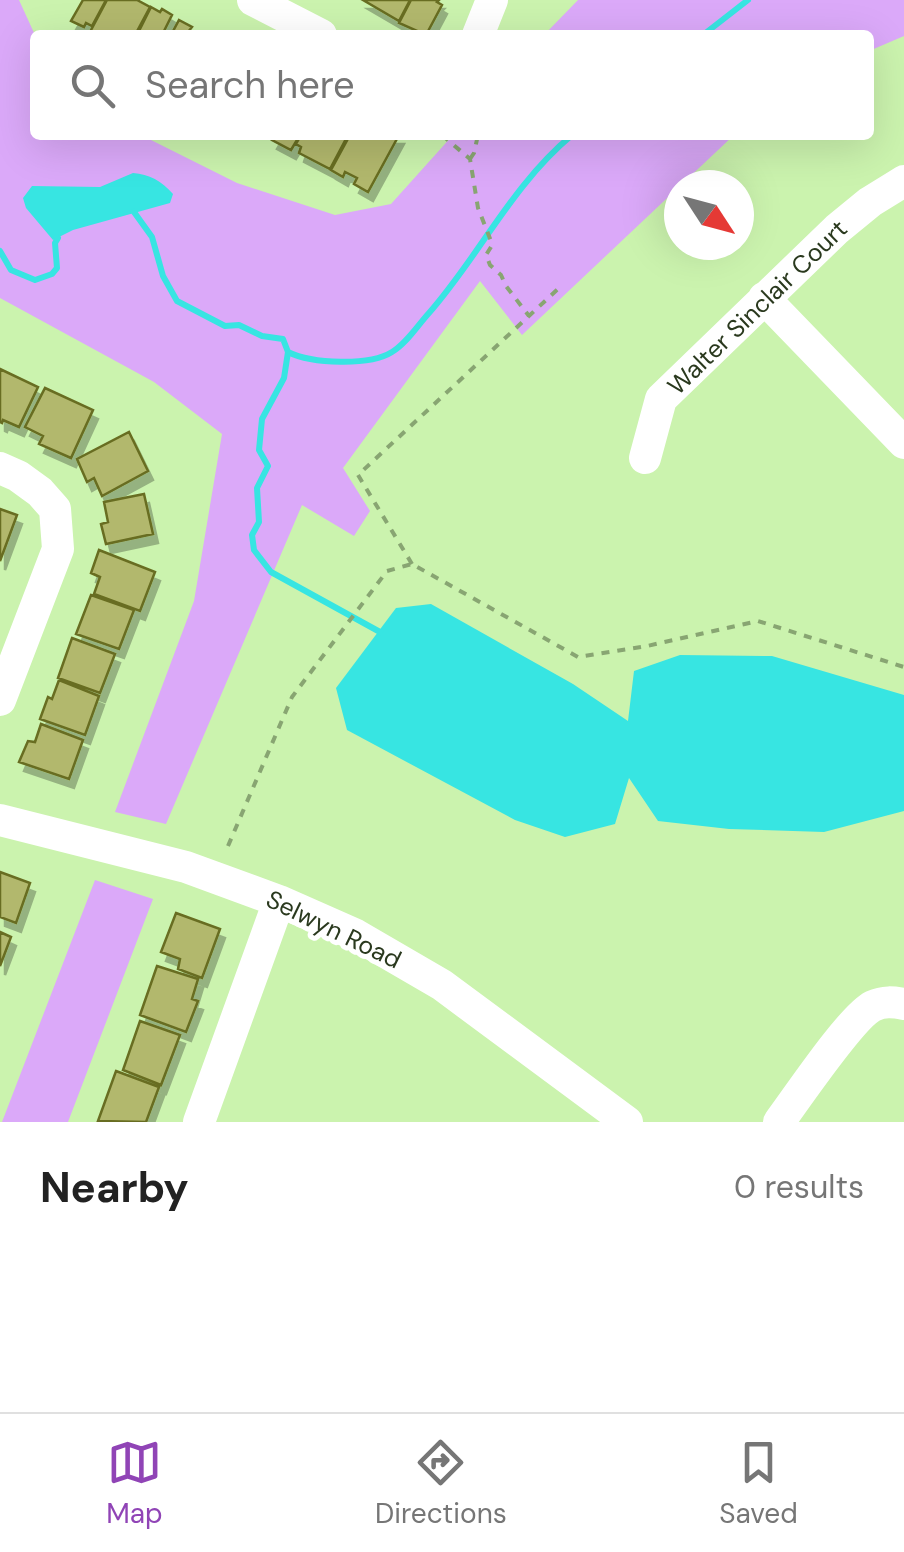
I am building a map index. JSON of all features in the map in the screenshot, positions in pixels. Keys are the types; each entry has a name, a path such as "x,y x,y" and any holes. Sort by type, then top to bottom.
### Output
{"street":[{"path":"253,0 311,30"},
{"path":"480,30 492,0"},
{"name":"Walter Sinclair Court","path":"645,458 661,399 837,229 904,180"},
{"path":"764,298 904,443"},
{"path":"0,468 40,492 55,509 58,549 0,700"},
{"name":"Selwyn Road","path":"0,820 186,867 356,936 442,984 627,1122"},
{"path":"199,1122 279,902"},
{"path":"779,1122 856,1021 871,1007 891,1001 904,1004"}],"path":[{"path":"448,140 470,158 478,208 491,241 486,256 490,265 501,274 529,316"},
{"path":"470,158 477,140"},
{"path":"559,288 358,475 412,564 578,657 758,621 904,667"},
{"path":"228,846 292,697 387,571 412,564"}],"shaded area":[{"path":"0,0 19,0 33,30 30,140 151,140 237,183 335,215 391,204 449,140 729,140 697,170 664,170 664,201 522,335 480,281 343,468 370,511 354,536 302,505 166,824 115,812 194,601 222,434 154,382 0,298"},
{"path":"578,0 904,0 904,36 874,49 874,30 549,30"},
{"path":"95,880 153,899 68,1122 2,1122"}],"water":[{"path":"133,173 164,185 173,194 170,203 73,230 53,240 26,208 23,198 32,186 100,187"},
{"path":"431,604 573,684 628,721 634,671 680,655 772,656 904,695 904,811 824,832 729,829 658,821 629,778 615,824 565,837 515,820 347,730 336,688 396,608"}],"building":[{"path":"83,0 106,0 92,26 71,21"},
{"path":"107,0 137,0 150,7 138,30 91,30"},
{"path":"363,0 410,0 399,21"},
{"path":"411,0 439,0 442,5 429,30 415,30 399,23"},
{"path":"151,7 172,15 164,30 140,30"},
{"path":"179,20 192,27 190,30 174,30"},
{"path":"272,140 297,140 291,150"},
{"path":"298,140 345,140 330,169 299,153 301,147 296,144"},
{"path":"347,140 396,140 368,192 354,184 357,178 345,172 343,177 331,170"},
{"path":"0,369 38,387 19,427 0,422"},
{"path":"45,388 93,410 71,458 39,444 43,436 25,427"},
{"path":"129,432 148,471 102,496 94,478 87,482 77,459"},
{"path":"144,494 153,534 106,544 101,524 108,522 104,502"},
{"path":"0,509 17,515 0,561"},
{"path":"99,550 155,572 140,611 94,594 100,577 91,573"},
{"path":"91,595 134,610 119,649 76,634"},
{"path":"72,638 115,654 100,693 58,678"},
{"path":"59,680 99,696 85,735 40,719"},
{"path":"41,724 83,740 69,779 19,762 28,741 35,742"},
{"path":"0,872 30,883 16,923 0,917"},
{"path":"176,913 220,929 202,978 178,969 180,959 161,952"},
{"path":"0,932 11,937 0,966"},
{"path":"157,966 198,979 192,999 198,1001 186,1032 140,1015"},
{"path":"140,1021 180,1035 161,1085 123,1070"},
{"path":"116,1071 159,1087 146,1122 98,1121"}],"waterway":[{"path":"709,30 748,0"},
{"path":"288,352 341,362 370,360 397,349 447,291 513,198 566,140"},
{"path":"134,212 152,237 163,276 177,301 225,326 239,325 262,336 283,339 288,352 284,378 262,419 259,450 268,466 257,488 259,522 252,535 254,550 271,572 380,632"},
{"path":"0,251 11,270 35,280 57,268 58,238"}]}
